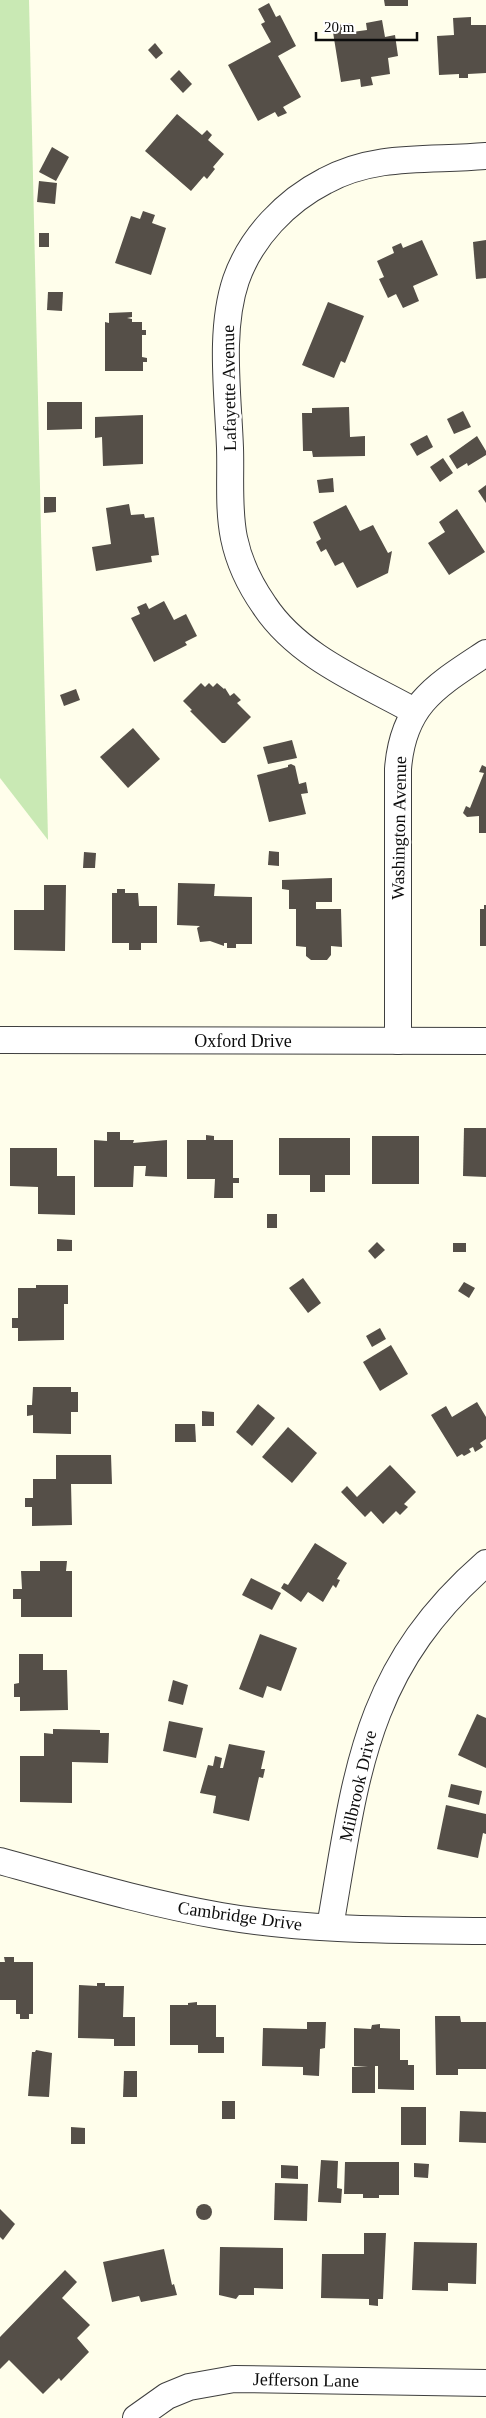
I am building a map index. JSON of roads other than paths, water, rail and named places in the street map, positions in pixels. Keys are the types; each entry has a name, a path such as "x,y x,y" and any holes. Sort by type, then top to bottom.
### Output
{"street":[{"name":"Lafayette Avenue","path":"414,711 324,661 297,641 265,607 242,566 232,522 228,318 237,278 252,248 276,217 310,189 342,172 384,160 486,156"},
{"name":"Washington Avenue","path":"398,1041 398,769 403,736 414,711 428,693 486,653"},
{"name":"Oxford Drive","path":"0,1040 486,1041"},
{"name":"Milbrook Drive","path":"330,1927 353,1793 365,1745 378,1708 392,1678 424,1626 464,1582 486,1563"},
{"name":"Cambridge Drive","path":"0,1861 179,1908 252,1920 330,1927 486,1931"},
{"name":"Jefferson Lane","path":"136,2418 167,2396 189,2387 234,2379 486,2383"}]}
